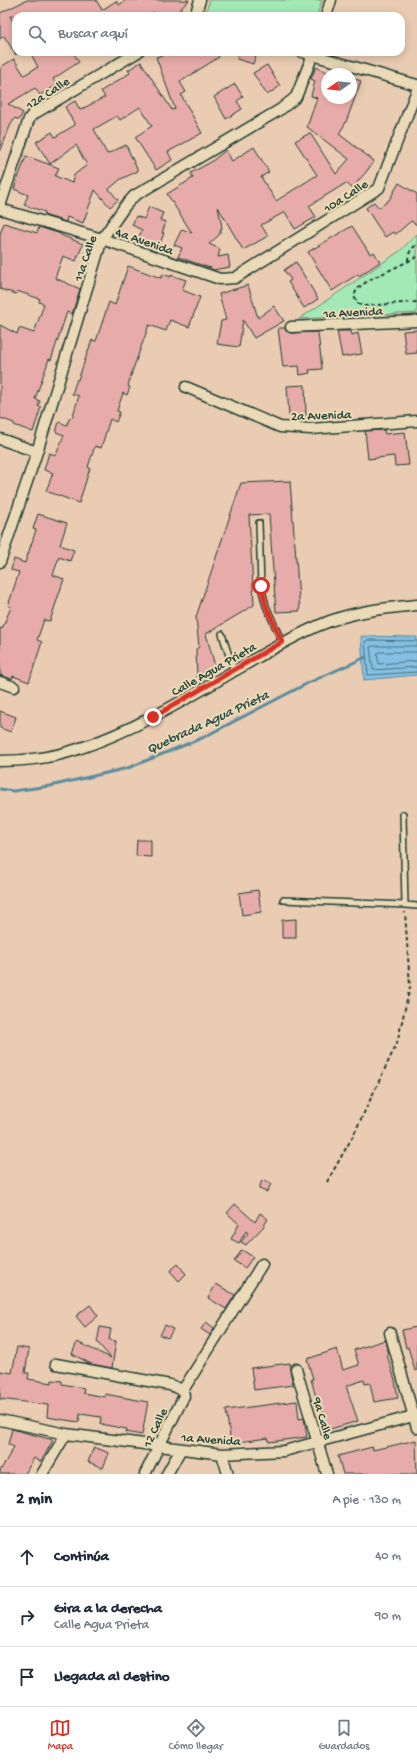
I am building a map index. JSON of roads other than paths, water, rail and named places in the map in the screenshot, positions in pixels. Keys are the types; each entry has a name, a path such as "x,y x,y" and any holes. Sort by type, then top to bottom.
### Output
{"street":[{"path":"196,12 200,0"},
{"path":"327,12 331,0"},
{"name":"12a Calle","path":"0,208 28,119 131,56"},
{"name":"11a Calle","path":"0,562 37,452 102,239 125,206 134,196 281,109 296,97 312,56"},
{"path":"320,56 417,84"},
{"name":"10a Calle","path":"235,278 379,188 417,90"},
{"name":"4a Avenida","path":"0,208 102,239 220,279 235,278"},
{"name":"1a Avenida","path":"290,327 417,321"},
{"name":"2a Avenida","path":"186,387 280,427 311,429 417,421"},
{"path":"0,439 37,452"},
{"name":"Calle Agua Prieta","path":"0,761 45,757 74,751 153,717 282,642 320,625 344,617 396,607 417,605"},
{"path":"0,682 14,687"},
{"name":"12 Calle","path":"145,1474 160,1447 184,1396 183,1390 262,1264"},
{"path":"390,1334 415,1416 417,1428"},
{"path":"56,1364 170,1385 183,1390"},
{"name":"9a Calle","path":"296,1369 327,1474"},
{"name":"1a Avenida","path":"0,1420 66,1434 222,1454 284,1451 415,1416"},
{"path":"42,1474 66,1434"},
{"path":"167,1474 181,1449"},
{"path":"222,1454 228,1474"}],"lane":[{"path":"259,523 261,586 266,606 282,642"},
{"path":"222,634 234,671"},
{"path":"403,814 405,905"},
{"path":"283,900 417,906"}],"water":[{"path":"361,636 417,637 417,675 364,680"}],"waterway":[{"name":"Quebrada Agua Prieta","path":"0,789 13,791 50,786 128,768 202,738 308,683 366,657"}]}
